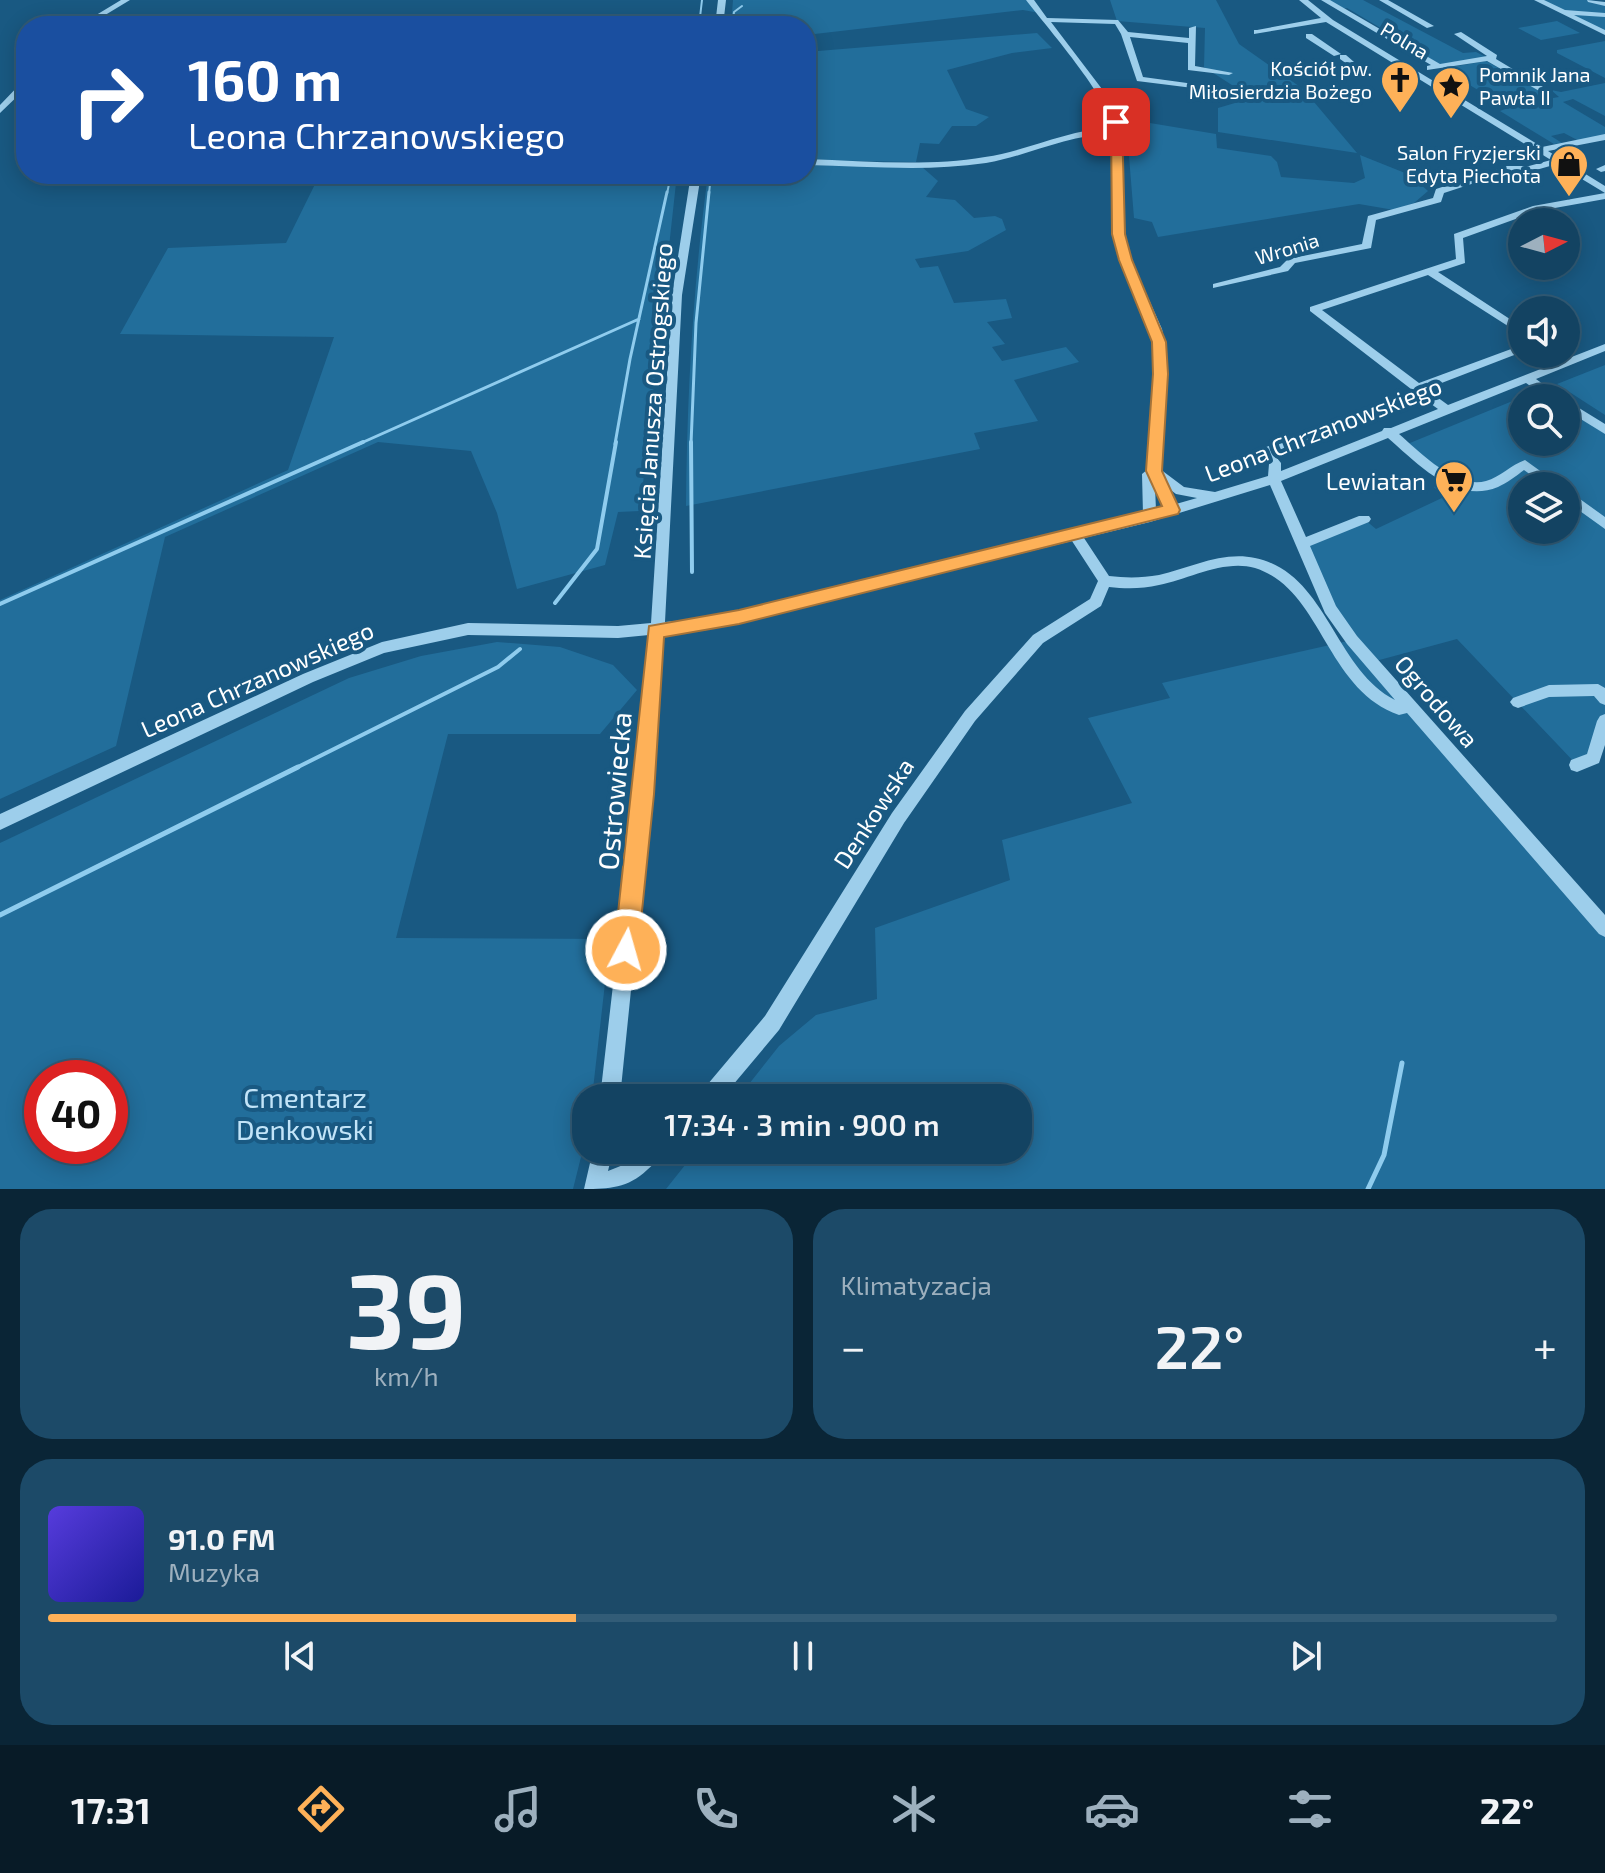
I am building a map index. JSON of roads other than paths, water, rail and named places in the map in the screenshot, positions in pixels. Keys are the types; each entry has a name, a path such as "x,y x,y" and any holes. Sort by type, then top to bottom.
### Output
{"street":[{"path":"99,16 126,0"},
{"path":"722,0 730,0"},
{"path":"1030,0 1107,102 1118,131 1121,248 1156,329 1160,350 1154,471 1172,510"},
{"path":"1383,0 1430,26"},
{"path":"1538,0 1605,33"},
{"path":"1591,0 1605,4"},
{"path":"1316,3 1438,66"},
{"name":"Polna","path":"1316,3 1331,19 1545,150 1605,182"},
{"path":"1559,11 1605,15"},
{"path":"1257,32 1331,19"},
{"name":"Polna","path":"1331,19 1422,71 1545,150"},
{"path":"1044,20 1116,22 1125,34 1140,79 1209,88"},
{"path":"1293,25 1343,58"},
{"path":"1193,28 1191,68 1229,73"},
{"path":"1125,34 1192,41"},
{"path":"1422,71 1494,57 1458,34"},
{"path":"1488,58 1544,90"},
{"path":"0,110 16,97"},
{"path":"816,162 955,164 1035,150 1091,130 1118,131"},
{"path":"1545,150 1605,137"},
{"name":"Polna","path":"1562,160 1605,190"},
{"name":"Wronia","path":"1217,286 1284,269 1292,261 1367,246 1371,218 1438,200 1439,191 1510,168 1529,169 1562,160"},
{"name":"Księcia Janusza Ostrogskiego","path":"655,631 661,600 677,295 694,184"},
{"path":"1465,295 1458,236 1536,208 1600,197 1605,205"},
{"path":"1445,409 1314,309 1461,261"},
{"path":"1429,271 1508,323"},
{"name":"Leona Chrzanowskiego","path":"1580,353 1605,347"},
{"path":"1417,388 1508,353"},
{"name":"Leona Chrzanowskiego","path":"0,822 308,678 393,645 438,634 479,629 655,631 739,617 1150,517 1274,479 1543,368"},
{"path":"1526,377 1536,384"},
{"name":"Ogrodowa","path":"1417,388 1416,394 1265,452 1275,463 1274,479 1330,609 1409,706 1605,928"},
{"path":"1580,413 1605,430"},
{"path":"1388,431 1449,481 1469,487 1483,487 1508,473"},
{"path":"1510,472 1525,464 1536,472"},
{"path":"1154,471 1181,491 1201,496 1222,495"},
{"path":"1150,517 1148,474 1154,471"},
{"path":"1580,505 1605,524"},
{"path":"1301,544 1364,519"},
{"path":"1074,534 1105,581 1126,584 1157,581 1227,563 1255,563 1269,568 1299,591 1335,649 1379,699 1399,709 1409,706"},
{"name":"Denkowska","path":"721,1084 772,1023 898,818 970,716 1038,639 1096,602 1105,581"},
{"name":"Ostrowiecka","path":"612,1084 643,794 655,631"},
{"path":"1518,702 1549,691 1598,690 1605,699"},
{"path":"1577,765 1593,758 1605,721"},
{"path":"594,1188 600,1164"},
{"path":"594,1188 630,1172 639,1164"}],"waterway":[{"path":"700,16 702,0"},
{"path":"733,16 742,6"},
{"path":"667,194 669,184"},
{"path":"709,194 710,184"},
{"path":"639,319 667,192"},
{"path":"691,444 696,323 709,192"},
{"path":"359,444 639,319"},
{"path":"615,444 639,319"},
{"path":"0,604 363,442"},
{"path":"555,603 597,549 616,442"},
{"path":"691,444 692,572"},
{"path":"298,767 498,667 520,649"},
{"path":"0,915 298,767"},
{"path":"294,769 298,767"},
{"path":"1368,1189 1384,1155 1402,1063"}],"place":[{"name":"Kościół pw. Miłosierdzia Bożego","path":"1400,114"},
{"name":"Pomnik Jana Pawła II","path":"1451,120"},
{"name":"Salon Fryzjerski Edyta Piechota","path":"1569,198"},
{"name":"Lewiatan","path":"1454,514"}],"park label":[{"name":"Cmentarz Denkowski","path":"305,1113"}]}
